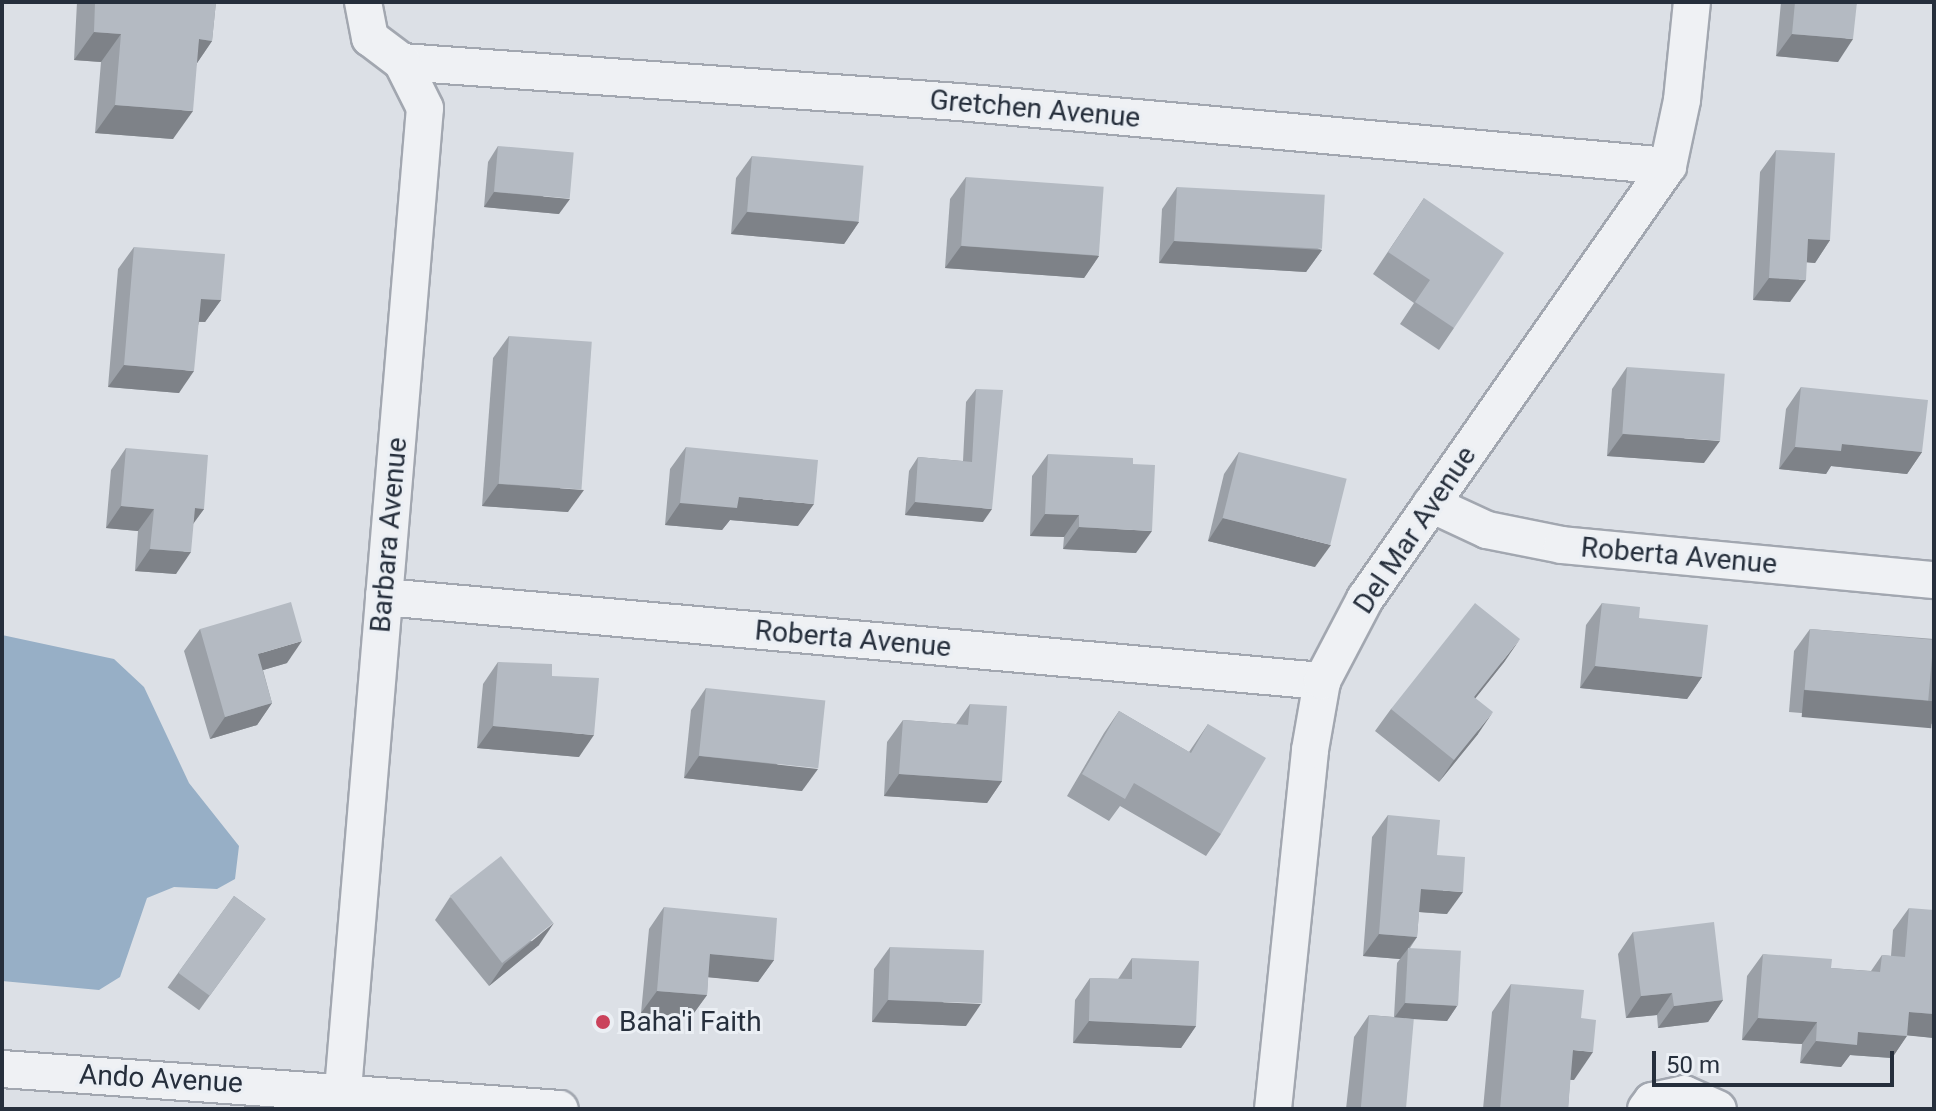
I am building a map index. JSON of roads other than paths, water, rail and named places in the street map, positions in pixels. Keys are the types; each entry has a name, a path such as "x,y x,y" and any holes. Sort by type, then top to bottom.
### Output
{"street":[{"name":"Barbara Avenue","path":"343,1090 425,108 402,62 370,38 363,2"},
{"name":"Del Mar Avenue","path":"1273,1109 1310,750 1322,681 1365,599 1668,166 1682,100 1692,2"},
{"name":"Gretchen Avenue","path":"402,62 959,102 1668,166"},
{"name":"Roberta Avenue","path":"1431,504 1487,530 1562,545 1934,580"},
{"name":"Roberta Avenue","path":"384,597 1322,681"},
{"name":"Ando Avenue","path":"2,1069 343,1090 560,1109"},
{"path":"1646,1109 1652,1101 1684,1094 1718,1109"}],"water":[{"path":"2,635 114,659 144,687 189,783 239,846 235,879 217,889 174,887 147,898 120,977 99,990 2,981"}],"place":[{"name":"Baha'i Faith","path":"603,1022"}]}
